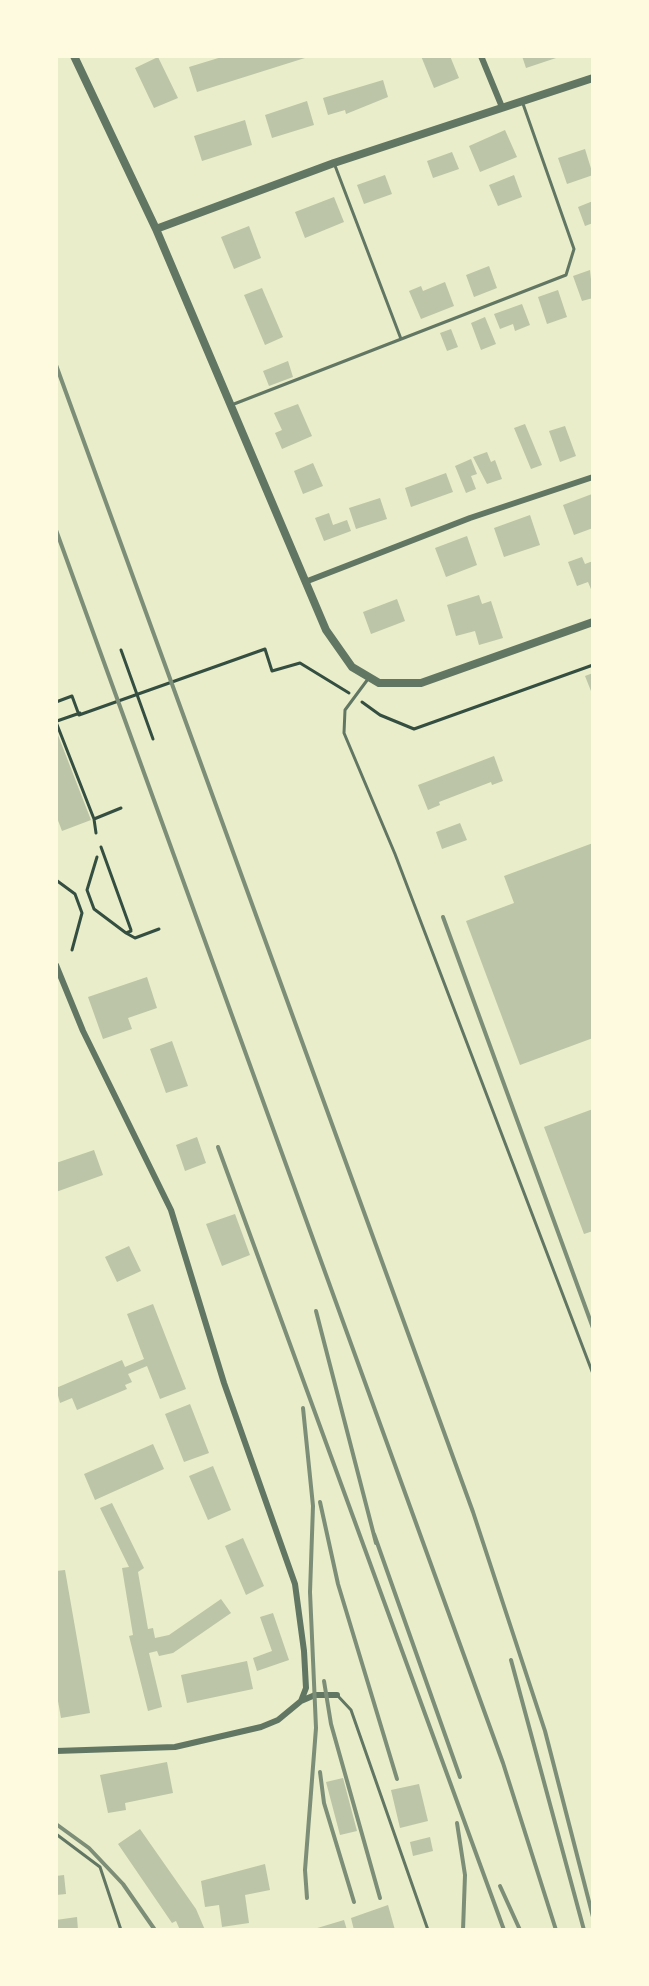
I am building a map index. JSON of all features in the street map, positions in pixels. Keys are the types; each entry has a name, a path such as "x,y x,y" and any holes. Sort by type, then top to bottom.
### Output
{"street":[{"path":"74,56 156,229 229,406 338,651 368,679 399,686 421,683 593,622"},
{"path":"481,56 502,107"},
{"path":"156,229 334,163 593,78"},
{"path":"305,582 470,518 593,477"},
{"path":"56,965 83,1031 171,1210 224,1383 295,1584 306,1688 301,1701"},
{"path":"56,1751 175,1747 261,1727 278,1720 301,1701 326,1692 337,1695"}],"lane":[{"path":"229,406 566,275 574,249 522,101"},
{"path":"334,163 401,339"},
{"path":"368,679 345,710 344,733 395,854 593,1374"},
{"path":"337,1695 351,1710 428,1930"},
{"path":"56,1834 100,1867 121,1930"}],"path":[{"path":"56,702 72,696 79,715 265,649 272,671 300,663 380,715 414,729 593,665"},
{"path":"121,650 153,739"},
{"path":"85,711 56,722 94,819 96,833"},
{"path":"94,819 121,808"},
{"path":"101,847 131,931 126,933"},
{"path":"97,857 87,890 94,909 135,938 159,929"},
{"path":"56,880 75,894 82,913 72,950"},
{"path":"75,894 87,890"},
{"path":"82,913 94,909"}],"building":[{"path":"225,56 308,57 197,92 189,67"},
{"path":"421,56 450,56 459,78 434,88"},
{"path":"522,56 559,56 559,57 526,68"},
{"path":"158,57 178,98 154,108 135,68"},
{"path":"383,80 388,97 346,114 345,110 328,115 323,98"},
{"path":"307,101 314,125 272,138 265,115"},
{"path":"245,120 252,145 202,161 194,136"},
{"path":"505,130 517,157 480,172 469,146"},
{"path":"585,149 593,175 567,184 558,158"},
{"path":"452,152 459,169 433,178 427,161"},
{"path":"385,175 392,194 364,204 357,185"},
{"path":"514,175 522,197 498,206 489,185"},
{"path":"334,197 344,222 305,238 295,212"},
{"path":"593,201 593,223 585,226 578,207"},
{"path":"249,226 261,258 234,269 221,237"},
{"path":"489,266 497,288 474,297 466,275"},
{"path":"590,270 593,298 582,301 573,276"},
{"path":"445,282 454,306 421,319 409,291 421,286 423,291"},
{"path":"262,288 283,337 265,345 244,295"},
{"path":"558,290 567,317 547,324 538,297"},
{"path":"522,304 530,325 515,331 513,324 500,329 494,314"},
{"path":"485,317 496,344 481,350 471,323"},
{"path":"451,329 458,347 447,351 440,333"},
{"path":"288,361 293,377 269,386 263,371"},
{"path":"298,404 312,436 282,449 275,433 282,430 274,413"},
{"path":"525,424 542,465 531,469 514,428"},
{"path":"565,426 576,456 560,462 549,431"},
{"path":"487,452 491,462 495,460 502,479 487,484 473,457"},
{"path":"471,459 477,474 471,476 476,489 466,493 455,466"},
{"path":"313,463 323,486 303,494 294,471"},
{"path":"446,473 453,492 411,507 405,488"},
{"path":"592,494 593,528 574,535 563,505"},
{"path":"380,498 387,519 356,529 349,508"},
{"path":"329,513 333,525 347,520 351,531 324,541 315,518"},
{"path":"530,515 540,545 504,557 494,528"},
{"path":"467,536 477,565 446,577 435,548"},
{"path":"582,557 585,564 593,561 593,594 588,582 577,586 568,562"},
{"path":"479,595 482,604 491,601 503,638 479,645 475,631 456,636 447,605"},
{"path":"397,599 405,621 371,634 363,612"},
{"path":"593,673 593,696 585,676"},
{"path":"56,730 91,820 62,831 56,815"},
{"path":"494,756 503,781 492,785 491,782 439,802 440,805 428,810 418,785"},
{"path":"460,823 467,840 442,849 436,832"},
{"path":"593,843 593,1038 520,1065 466,921 514,903 504,876"},
{"path":"147,977 157,1008 128,1018 132,1029 103,1039 88,997"},
{"path":"172,1041 188,1086 166,1093 150,1049"},
{"path":"593,1109 593,1231 584,1234 544,1127"},
{"path":"197,1137 206,1163 185,1171 176,1145"},
{"path":"94,1150 103,1175 56,1192 56,1163"},
{"path":"235,1214 250,1255 222,1266 206,1224"},
{"path":"129,1246 141,1271 117,1282 105,1257"},
{"path":"153,1304 186,1389 160,1399 147,1366 128,1374 132,1382 125,1385 127,1389 77,1410 72,1398 60,1403 56,1388 122,1360 125,1367 144,1359 127,1314"},
{"path":"190,1404 209,1453 184,1462 165,1414"},
{"path":"153,1444 164,1469 95,1500 84,1474"},
{"path":"213,1466 231,1510 208,1520 189,1476"},
{"path":"112,1503 144,1568 138,1572 148,1629 153,1628 155,1638 169,1635 221,1599 231,1613 173,1653 159,1656 157,1651 149,1653 162,1707 148,1711 129,1636 133,1635 122,1568 129,1567 100,1508"},
{"path":"243,1538 264,1586 246,1595 225,1546"},
{"path":"65,1570 90,1713 61,1718 56,1690 56,1571"},
{"path":"273,1613 289,1660 257,1671 253,1658 272,1651 260,1617"},
{"path":"247,1661 253,1689 187,1703 181,1675"},
{"path":"167,1762 173,1793 125,1803 126,1810 108,1813 100,1775"},
{"path":"343,1778 357,1831 340,1835 326,1782"},
{"path":"419,1784 428,1821 400,1828 391,1790"},
{"path":"140,1829 196,1909 205,1930 180,1930 176,1921 172,1923 118,1844"},
{"path":"430,1837 433,1851 413,1856 410,1842"},
{"path":"265,1864 270,1890 245,1895 249,1923 222,1927 219,1905 205,1907 201,1881"},
{"path":"64,1875 66,1894 56,1895 56,1876"},
{"path":"388,1905 395,1930 354,1930 351,1918"},
{"path":"77,1917 78,1930 56,1930 56,1920"},
{"path":"344,1920 347,1930 314,1930 314,1929"}],"railway":[{"path":"56,365 473,1512 545,1731 593,1917"},
{"path":"56,530 503,1763 556,1930"},
{"path":"443,917 593,1328"},
{"path":"218,1147 504,1930"},
{"path":"316,1311 376,1543"},
{"path":"303,1408 313,1506 310,1592 316,1728 305,1870 307,1898"},
{"path":"320,1502 338,1584 397,1779"},
{"path":"374,1534 460,1777"},
{"path":"511,1660 584,1930"},
{"path":"324,1681 331,1724 380,1898"},
{"path":"320,1772 324,1803 354,1902"},
{"path":"457,1823 465,1875 463,1930"},
{"path":"56,1824 89,1848 123,1884 155,1930"},
{"path":"500,1886 520,1930"}]}
